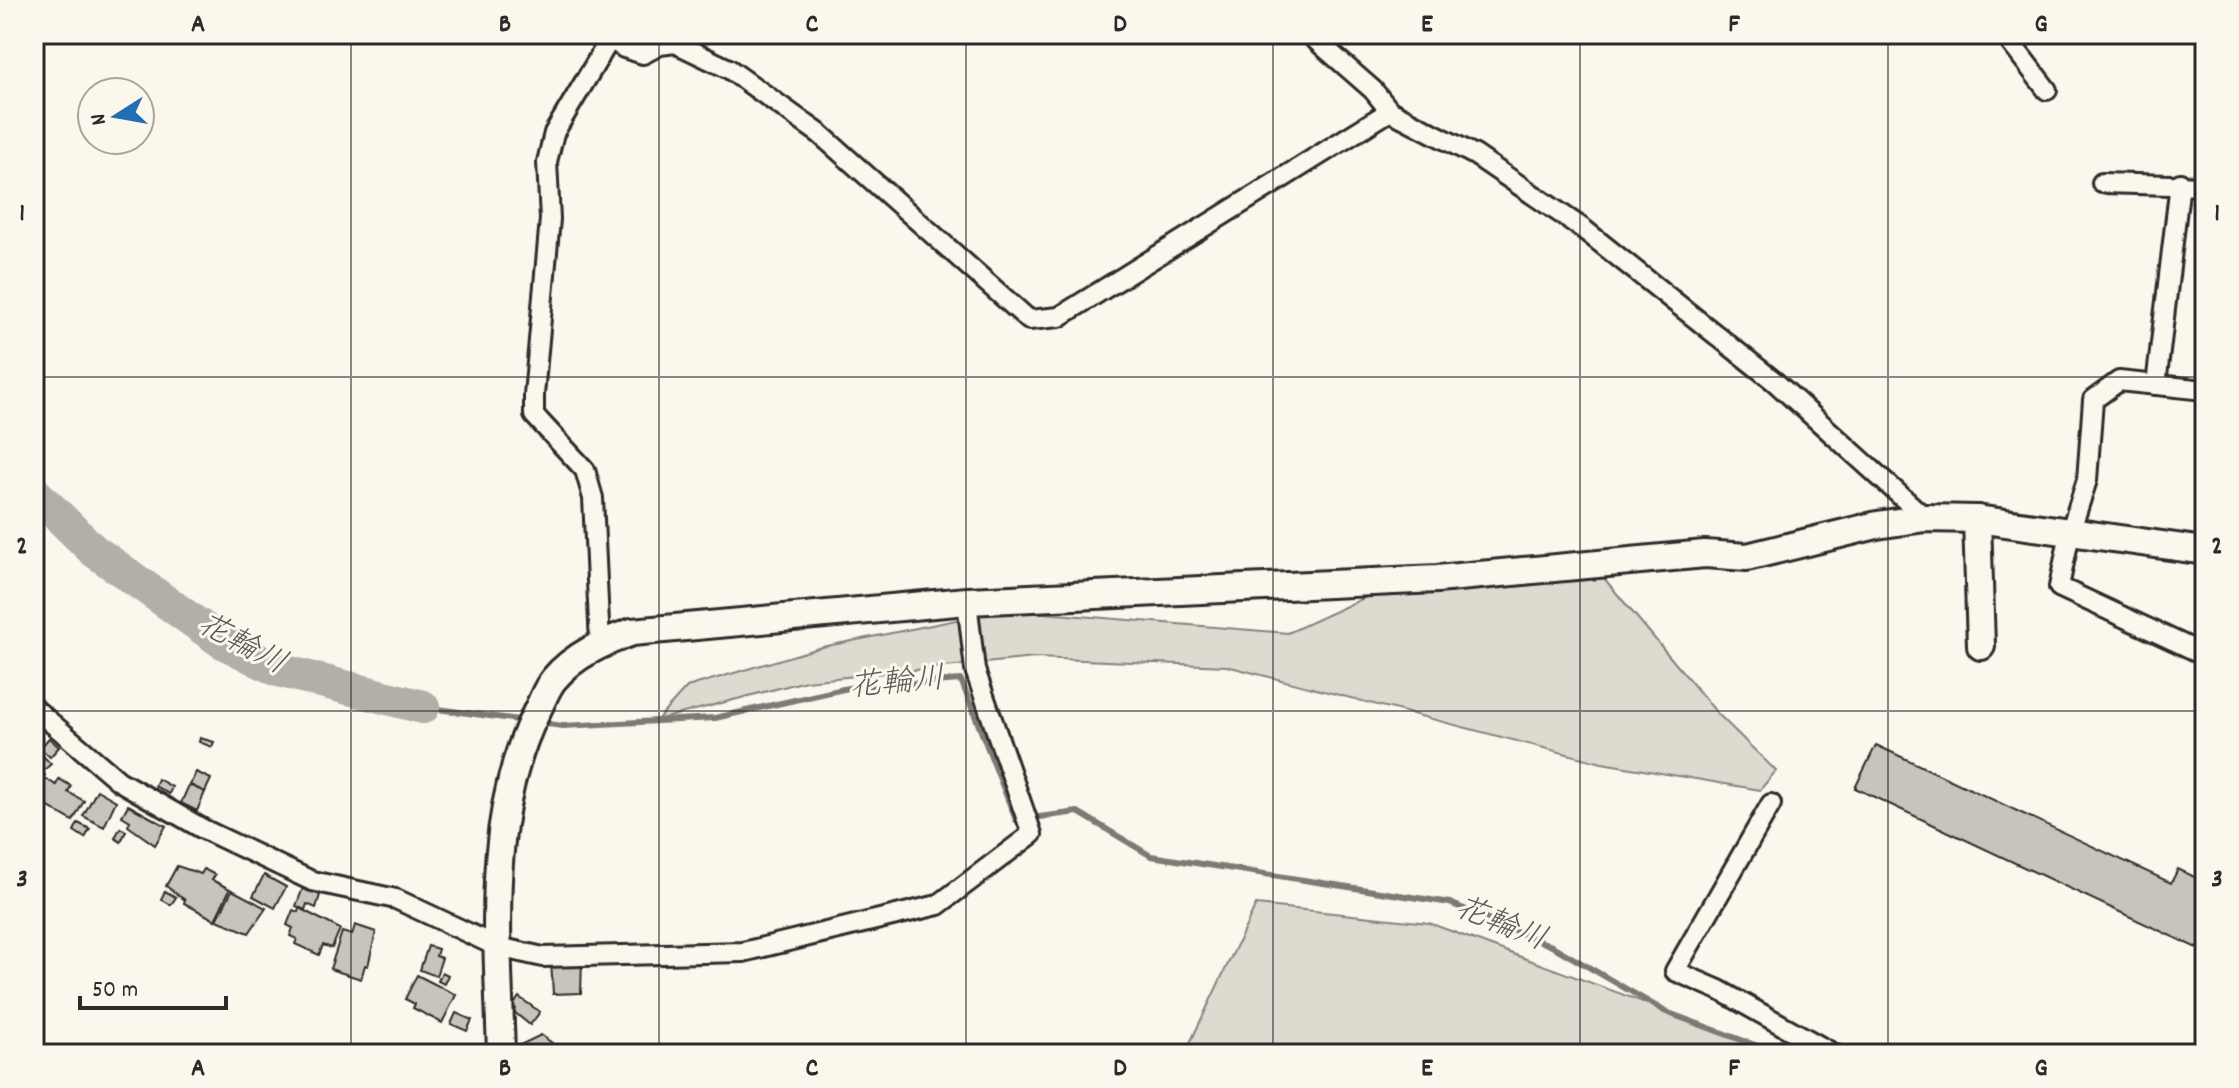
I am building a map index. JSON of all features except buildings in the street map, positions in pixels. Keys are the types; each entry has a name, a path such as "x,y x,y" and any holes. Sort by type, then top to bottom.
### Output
{"street":[{"path":"1309,34 1373,90 1390,111 1475,155 1582,228 1774,381 1925,518"},
{"path":"2004,34 2047,90"},
{"path":"600,644 593,498 585,470 534,415 534,395 550,219 547,162 554,133 613,37 643,54 660,45 675,43 729,69 820,134 1029,320 1059,317 1390,111"},
{"path":"2102,183 2205,186"},
{"path":"2156,385 2180,183"},
{"path":"2205,390 2119,381 2093,400 2087,480 2070,533 2059,587 2205,655"},
{"path":"501,1054 498,947 500,851 508,793 527,730 554,679 600,644 632,632 967,601 1437,579 1705,554 1747,557 1877,525 1925,518 1977,519 2205,551"},
{"path":"1977,519 1981,646"},
{"path":"34,708 119,781 203,829 312,881 396,899 498,947 543,957 743,952 938,905 1032,834 975,670 967,601"},
{"path":"1771,804 1675,971 1719,990 1834,1054"}],"shaded area":[{"path":"1603,577 1717,713 1776,771 1760,790 1602,763 1227,666 1035,658 806,681 657,720 687,687 822,647 1006,610 1288,633 1379,591"},
{"path":"1256,905 1429,923 1784,1054 1192,1054 1190,1043"}],"waterway":[{"name":"花輪川","path":"34,492 93,550 221,641 278,670 423,707"},
{"name":"花輪川","path":"541,723 563,726 715,718 848,688 961,680 1016,820 1078,812 1151,856 1450,903 1554,947 1666,1012 1779,1054"},
{"name":"花輪川","path":"423,707 526,721"}]}
